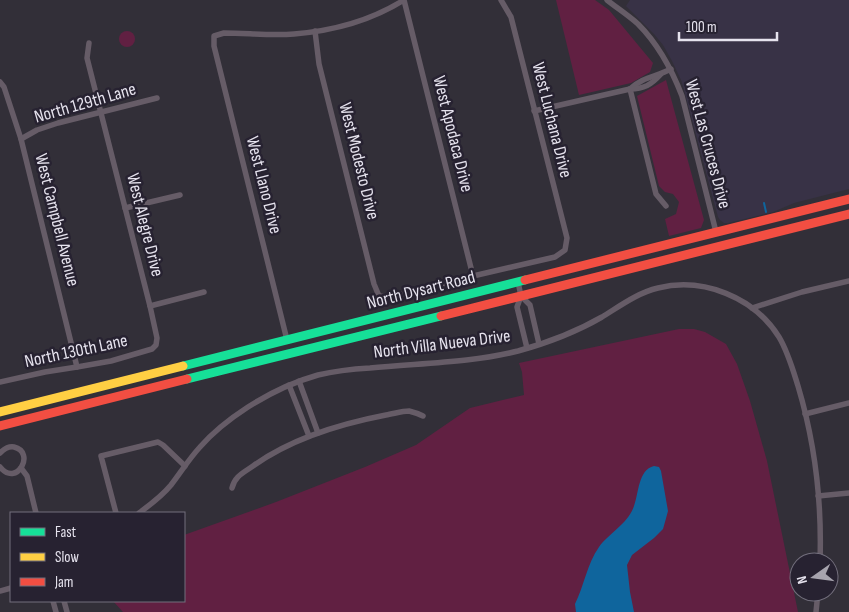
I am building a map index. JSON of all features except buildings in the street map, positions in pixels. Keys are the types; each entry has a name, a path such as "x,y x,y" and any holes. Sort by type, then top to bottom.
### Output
{"main road":[{"name":"North Dysart Road","path":"0,412 849,199"},
{"name":"North Dysart Road","path":"0,426 849,214"},
{"path":"716,232 720,246"}],"street":[{"path":"316,31 350,24 373,16 404,0"},
{"name":"West Apodaca Drive","path":"404,0 472,276"},
{"name":"West Luchana Drive","path":"472,276 555,257 565,250 567,238 511,17 501,0"},
{"name":"West Las Cruces Drive","path":"607,0 638,24 664,58 676,80 682,96 716,232"},
{"name":"West Llano Drive","path":"287,340 214,46 214,36 224,33 294,34 316,31"},
{"name":"West Modesto Drive","path":"316,31 320,64 374,284 379,296 391,297 472,276"},
{"name":"West Alegre Drive","path":"89,42 87,58 150,306 157,338 156,345"},
{"path":"630,89 636,83 670,69"},
{"path":"534,112 630,89 640,89 654,82 661,74"},
{"path":"642,80 645,87"},
{"name":"West Campbell Avenue","path":"0,82 4,87 22,139 78,368"},
{"path":"630,89 656,194 666,206"},
{"name":"North 129th Lane","path":"22,139 37,130 58,123 157,98"},
{"path":"125,208 180,194"},
{"path":"752,308 802,292 849,281"},
{"path":"518,282 521,296 517,307 527,348"},
{"name":"North Villa Nueva Drive","path":"140,512 163,494 201,446 225,424 262,398 289,385 336,372 372,367 471,359 527,348 586,326 644,292 670,286 692,285 705,287 731,296 752,308 773,329 785,348 805,414 813,456 818,496 820,552"},
{"path":"150,306 204,292"},
{"path":"521,296 530,305 539,344"},
{"name":"North 130th Lane","path":"0,382 45,372 78,368 152,349 156,345"},
{"path":"299,381 318,432"},
{"path":"289,385 309,436"},
{"path":"805,414 849,403"},
{"path":"232,488 234,481 239,476 264,458 318,432 366,419 408,411 424,416"},
{"path":"116,512 101,456 158,442 185,466"},
{"path":"0,453 6,448 15,447 22,452 24,460 22,468 14,473 5,472 0,467"},
{"path":"22,468 27,476 36,512"},
{"path":"818,496 849,493"}],"shaded area":[{"path":"556,0 595,0 609,10 653,63 650,72 631,83 579,95"},
{"path":"630,0 849,0 849,189 794,203 773,212 728,223 720,220 681,80 663,45 626,6"},
{"path":"127,31 133,33 135,39 133,45 127,47 121,45 119,39 121,33"},
{"path":"666,80 704,220 701,228 669,236 665,219 676,214 679,202 673,194 665,192 659,186 637,96"},
{"path":"679,329 694,329 705,332 726,344 737,364 750,401 767,461 789,568 789,602 796,602 798,612 123,612 114,602 185,602 185,535 276,502 416,445 470,408 524,395 522,372 519,363"}],"water":[{"path":"659,467 661,471 668,511 663,529 632,555 627,565 634,612 576,612 575,604 595,554 603,542 628,518 634,506 642,477 649,468"}],"waterway":[{"path":"764,203 766,212"}],"traffic: fast":[{"path":"183,366 525,280"},
{"path":"187,379 441,316"}],"traffic: slow":[{"path":"0,412 183,366"}],"traffic: jam":[{"path":"525,280 849,199"},
{"path":"441,316 849,214"},
{"path":"0,426 187,379"}]}
